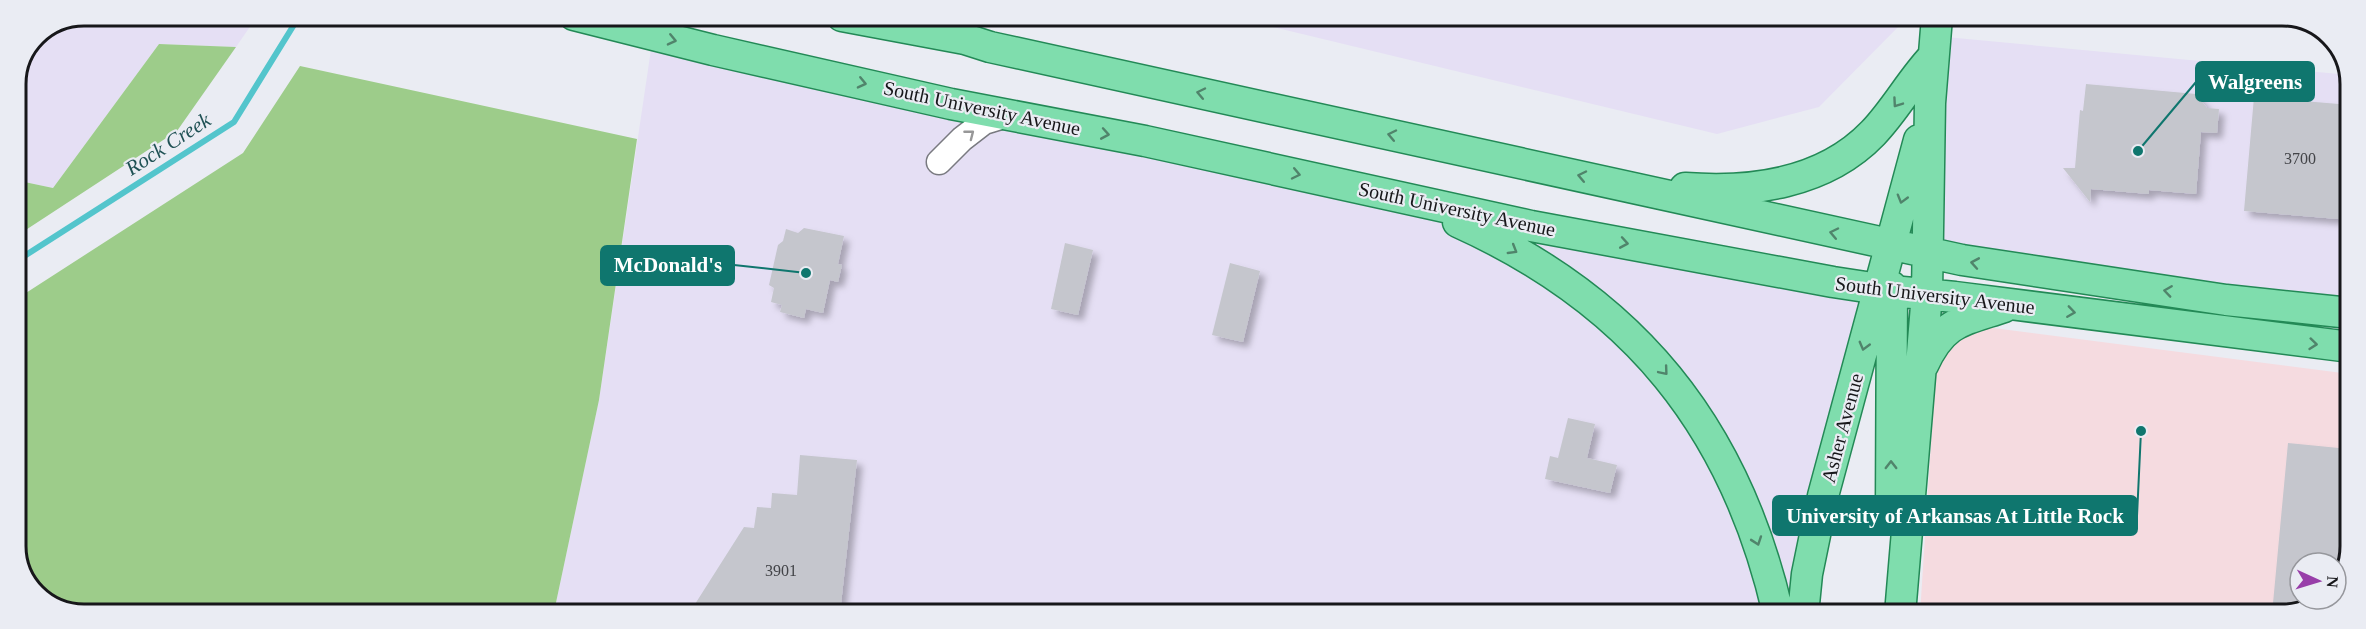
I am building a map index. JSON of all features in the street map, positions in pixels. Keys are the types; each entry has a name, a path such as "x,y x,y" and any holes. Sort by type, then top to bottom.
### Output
{"main road":[{"name":"South University Avenue","path":"618,26 713,50 1007,115 1145,141 1531,226 1886,290 2013,304 2340,347"},
{"name":"South University Avenue","path":"895,26 965,39 1928,253 2005,268 2226,300 2340,312"},
{"path":"1901,603 1927,294 1929,103 1935,26"},
{"path":"1612,182 1703,189 1762,186 1786,182 1819,171 1853,151 1873,134 1921,69 1933,57"},
{"path":"1899,603 1892,539 1886,290 1897,214 1929,103"},
{"path":"1362,188 1456,221 1490,236 1577,289 1635,339 1680,392 1718,451 1750,521 1775,603"},
{"name":"Asher Avenue","path":"1804,603 1807,574 1823,496 1886,290"},
{"path":"1920,370 1929,350 1951,325 2013,304"}],"street":[{"path":"939,162 984,122 1007,115"}],"shaded area":[{"path":"83,26 250,26 236,47 159,44 53,188 26,182 27,72 35,51 42,42 61,30"},
{"path":"1269,26 1899,26 1819,107 1717,134"},
{"path":"653,36 1879,289 1807,603 556,603 599,400"},
{"path":"1935,36 2339,74 2340,312 1928,253"},
{"path":"1939,321 2340,373 2340,551 2288,551 2288,603 1921,603"}],"green space":[{"path":"159,44 236,47 177,131 26,230 26,182 53,188"},
{"path":"300,66 637,139 599,400 556,603 76,603 51,594 35,578 27,561 26,549 26,293 243,153"}],"building":[{"path":"2086,84 2196,94 2207,108 2219,109 2217,133 2201,132 2196,194 2149,190 2149,194 2091,189 2090,202 2063,168 2075,168 2080,110 2083,111"},
{"path":"2254,97 2340,104 2340,219 2244,211"},
{"path":"804,228 844,236 838,264 842,265 838,282 830,280 823,313 806,309 804,318 780,312 782,305 771,302 774,288 769,285 778,245 783,241 786,229 798,233"},
{"path":"1065,243 1093,250 1078,315 1051,309"},
{"path":"1230,263 1260,271 1243,342 1212,335"},
{"path":"1568,418 1595,424 1587,458 1617,465 1610,493 1545,479 1550,456 1558,458"},
{"path":"2288,443 2340,448 2340,551 2288,551 2288,603 2273,603"},
{"path":"800,455 857,460 841,603 696,603 744,527 754,528 757,507 771,508 772,493 797,495"}],"waterway":[{"name":"Rock Creek","path":"26,255 234,122 293,26"}],"place":[{"name":"Walgreens","path":"2138,151"},
{"name":"McDonald's","path":"806,273"},
{"name":"University of Arkansas At Little Rock","path":"2141,431"}]}
